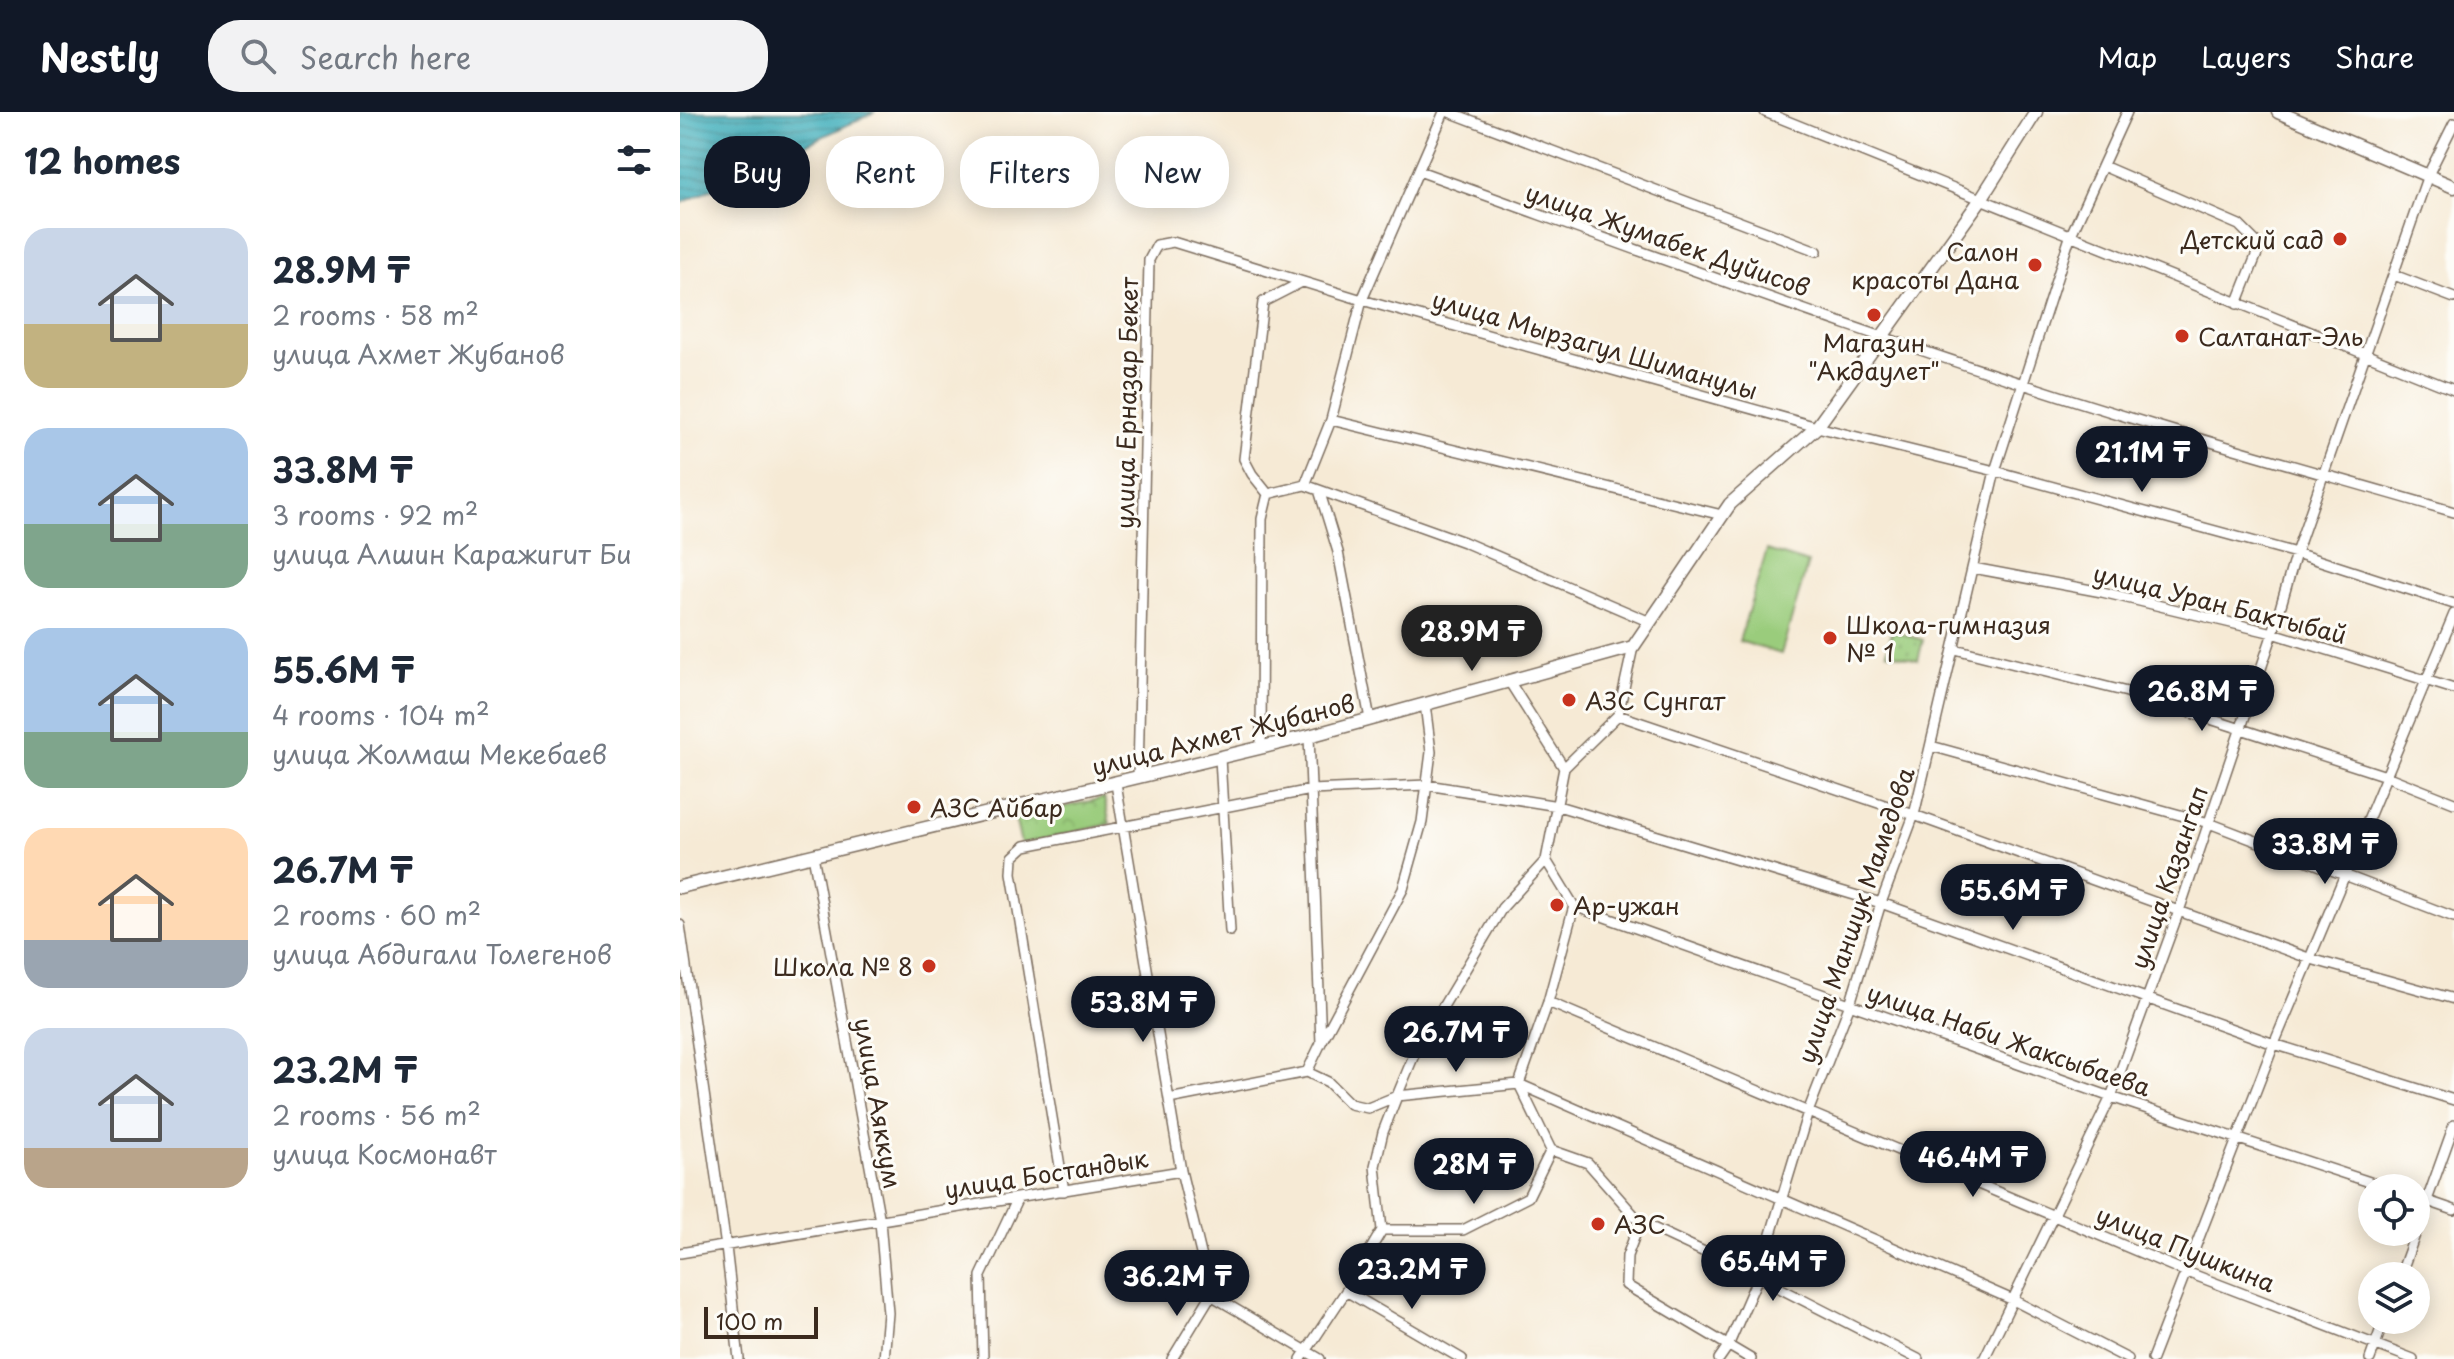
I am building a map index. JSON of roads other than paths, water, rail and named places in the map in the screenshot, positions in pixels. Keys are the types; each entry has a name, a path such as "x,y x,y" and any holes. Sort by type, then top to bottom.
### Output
{"main road":[{"path":"1633,647 1730,504 1817,427 1981,199 2036,112"},
{"path":"2278,112 2454,187"},
{"name":"улица Ахмет Жубанов","path":"680,887 1309,736 1633,647"}],"street":[{"path":"1305,485 1331,420 1362,300 1446,112 1817,251"},
{"path":"1765,112 2454,390"},
{"path":"1792,123 1797,112"},
{"name":"улица Маншук Мамедова","path":"1719,1359 1728,1346 1758,1277 1808,1112 1850,1004 1881,903 1914,815 1995,471 2070,237 2127,112"},
{"name":"улица Казангап","path":"1984,1359 2111,1097 2179,911 2273,633 2296,553 2428,175 2454,123"},
{"path":"2103,166 2239,225 2255,241 2258,251 2237,304"},
{"name":"улица Жумабек Дуйисов","path":"1419,171 2023,383 2158,427 2454,512"},
{"name":"улица Ерназар Бекет","path":"1138,778 1149,260 1157,245 1173,242 1362,300"},
{"path":"2394,275 2454,298"},
{"path":"1268,494 1244,459 1263,302 1302,282"},
{"name":"улица Мырзагул Шиманулы","path":"1362,300 1817,427 1995,471 2296,553 2454,604"},
{"path":"1331,420 1722,515"},
{"path":"1268,494 1305,485 1464,542 1650,622"},
{"path":"1319,490 1338,552 1370,719"},
{"path":"1261,748 1262,519 1268,494"},
{"name":"улица Уран Бактыбай","path":"1973,568 2102,592 2273,633 2454,689"},
{"path":"2152,1359 2274,1044 2454,614"},
{"path":"1304,1355 1382,1230 1375,1166 1383,1132 1414,1055 1502,908 1546,860 1564,768 1618,715 1633,647"},
{"path":"1955,649 2127,692 2386,776 2454,803"},
{"path":"1509,681 1564,768"},
{"path":"1307,1072 1403,889 1422,822 1431,752 1425,704"},
{"path":"1618,715 1914,815 2311,959 2454,999"},
{"path":"1309,736 1321,1043"},
{"path":"1931,746 2209,823 2454,917"},
{"path":"1220,758 1230,931"},
{"path":"1116,784 1181,1171 1211,1295 1304,1355 1320,1359"},
{"path":"1064,1191 1012,873 1013,857 1025,846 1311,790 1427,785 1558,806 1881,903 2274,1044 2454,1100"},
{"name":"улица Аяккум","path":"813,855 880,1221 888,1313 884,1359"},
{"path":"1546,860 1574,906 1548,1002 1519,1084 1551,1150 1588,1163 1640,1222 1758,1277 1918,1359"},
{"name":"улица Наби Жаксыбаева","path":"1574,906 2111,1097 2358,1178"},
{"path":"680,925 739,1359"},
{"name":"улица Пушкина","path":"1548,1002 2184,1271 2413,1359"},
{"path":"1169,1099 1307,1072 1328,1082 1350,1104 1368,1108 1397,1096 1519,1084 2013,1300 2128,1359"},
{"path":"2430,1193 2454,1125"},
{"path":"1382,1230 1463,1230 1528,1197 1551,1150"},
{"name":"улица Бостандык","path":"680,1253 1181,1171"},
{"path":"983,1359 981,1276 1018,1198"},
{"path":"2430,1202 2454,1210"},
{"path":"1640,1222 1627,1256 1626,1285 1751,1359"},
{"path":"1346,1291 1462,1359"},
{"path":"1172,1359 1211,1295"},
{"path":"2370,1359 2379,1334"}],"water":[{"path":"680,112 875,112 810,143 810,136 704,136 704,193 680,204"}],"place":[{"name":"Детский сад","path":"2340,239"},
{"name":"Салон красоты Дана","path":"2035,265"},
{"name":"Магазин \"Акдаулет\"","path":"1874,315"},
{"name":"Салтанат-Эль","path":"2182,336"},
{"name":"Школа-гимназия № 1","path":"1830,638"},
{"name":"АЗС Сунгат","path":"1569,700"},
{"name":"АЗС Айбар","path":"914,807"},
{"name":"Ар-ужан","path":"1557,905"},
{"name":"Школа № 8","path":"929,966"},
{"name":"АЗС","path":"1598,1224"}]}
